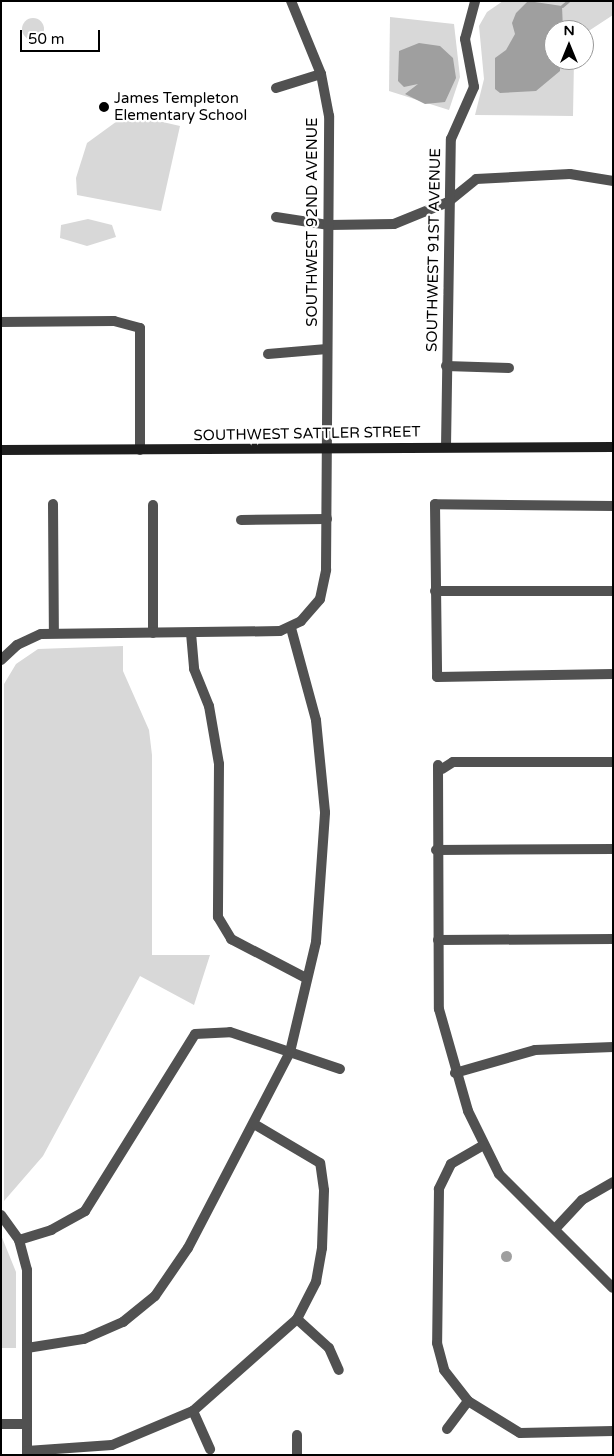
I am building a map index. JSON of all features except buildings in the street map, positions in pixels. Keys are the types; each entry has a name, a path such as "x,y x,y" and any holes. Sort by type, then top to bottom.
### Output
{"street":[{"name":"SOUTHWEST 92ND AVENUE","path":"291,1 321,74 330,123 327,519 323,591 315,608 291,628"},
{"name":"SOUTHWEST 91ST AVENUE","path":"446,447 448,202 451,139 474,87 465,39 475,1"},
{"path":"276,88 321,74"},
{"path":"276,217 329,225 394,224 448,202 468,182 508,175 570,174 613,181"},
{"path":"1,322 123,321 142,333 140,450"},
{"path":"268,354 327,349"},
{"path":"446,366 509,368"},
{"name":"SOUTHWEST SATTLER STREET","path":"1,450 613,447"},
{"path":"53,504 54,634"},
{"path":"153,504 153,633"},
{"path":"613,506 435,504 437,677 613,674"},
{"path":"241,520 327,519"},
{"path":"435,591 613,591"},
{"path":"3,654 30,638 54,634 153,633 291,628 306,672 324,769 320,901 306,978 290,1052 254,1124 188,1248 155,1296 123,1322 84,1339 27,1348"},
{"path":"192,632 194,669 209,706 219,764 218,917 231,939 306,978"},
{"path":"613,762 453,762 440,767 437,783 436,850 440,1021 455,1073 482,1146 498,1174 556,1229 613,1288"},
{"path":"436,850 613,849"},
{"path":"438,940 613,939"},
{"path":"19,1240 51,1230 84,1211 195,1034 230,1032 340,1069"},
{"path":"455,1073 535,1050 613,1048"},
{"path":"1,1215 19,1240 27,1270 27,1453 112,1445 193,1412 297,1319 316,1282 322,1248 324,1190 320,1163 254,1124"},
{"path":"482,1146 452,1164 439,1189 438,1356 468,1401 520,1433 613,1432"},
{"path":"556,1229 582,1200 613,1182"},
{"path":"297,1319 329,1348 339,1370"},
{"path":"447,1429 468,1401"},
{"path":"193,1412 210,1449"},
{"path":"1,1424 27,1424"},
{"path":"297,1435 297,1455"}],"shaded area":[{"path":"503,1 613,1 613,15 594,27 594,20 544,20 544,70 574,70 573,116 475,115 484,79 479,26 487,12"},
{"path":"528,1 562,6 563,20 544,20 544,70 560,71 536,91 500,93 495,89 495,58 506,50 515,34 512,23 516,13"},
{"path":"390,17 454,24 460,77 449,110 389,91"},
{"path":"33,18 43,25 44,29 37,39 33,40 23,33 22,29 29,19"},
{"path":"419,43 440,46 453,58 456,78 445,102 425,104 405,94 418,84 404,87 398,81 399,51"},
{"path":"141,117 180,126 161,211 77,195 76,178 87,143 120,119"},
{"path":"88,219 112,225 116,237 87,246 60,238 61,225"},
{"path":"123,646 123,671 149,730 152,755 152,955 210,955 194,1005 140,976 43,1156 4,1201 4,684 16,664 38,649"},
{"path":"1,1235 16,1272 16,1348 1,1348"},
{"path":"506,1250 512,1256 506,1262 500,1256"}],"waterway":[{"path":"562,6 568,1"}],"place":[{"name":"James Templeton Elementary School","path":"104,107"}]}
